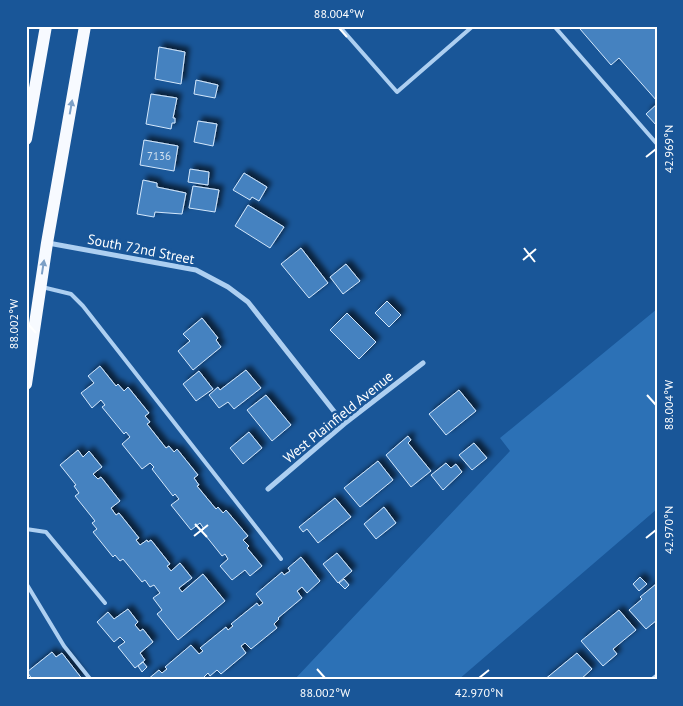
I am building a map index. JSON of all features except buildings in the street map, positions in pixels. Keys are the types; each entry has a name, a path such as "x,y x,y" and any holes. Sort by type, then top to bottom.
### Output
{"main road":[{"path":"26,139 46,26"},
{"path":"26,384 47,243 85,26"}],"street":[{"name":"South 72nd Street","path":"47,243 196,270 228,287 248,302 344,424"},
{"name":"West Plainfield Avenue","path":"268,488 344,424 423,363"},
{"path":"652,680 657,676"}],"lane":[{"path":"339,26 397,92 473,26"},
{"path":"554,26 657,144"},
{"path":"40,287 71,294 83,306 281,559"},
{"path":"26,529 46,532 104,603"},
{"path":"26,583 64,646 91,680"}],"shaded area":[{"path":"657,309 657,509 458,680 294,680 510,451 500,438"}]}
